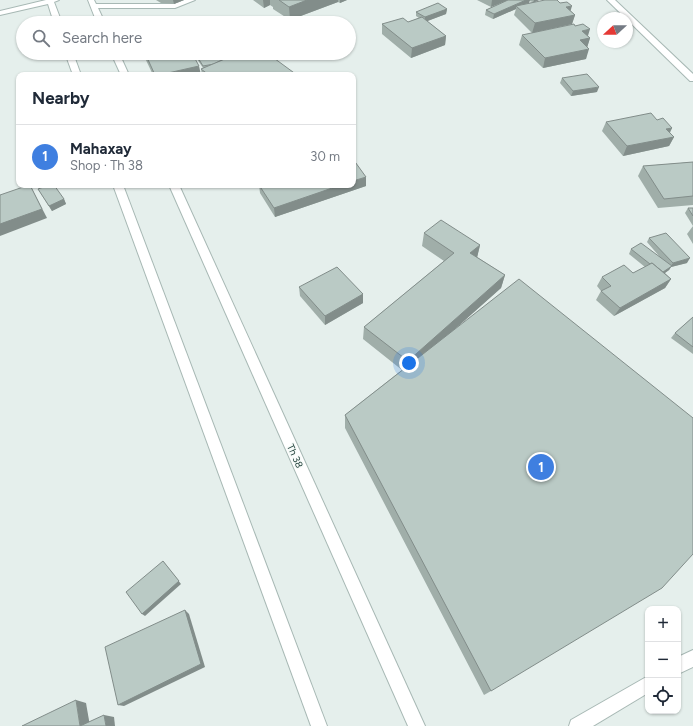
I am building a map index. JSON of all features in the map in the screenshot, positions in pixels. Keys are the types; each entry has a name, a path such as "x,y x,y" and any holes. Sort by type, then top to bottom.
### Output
{"street":[{"path":"0,13 52,0 56,16"},
{"path":"98,16 92,3 175,6 191,0"},
{"path":"611,0 693,80"},
{"path":"72,60 76,72"},
{"path":"118,60 124,72"},
{"path":"119,188 319,726"},
{"name":"Th 38","path":"175,188 417,726"},
{"path":"681,664 693,658"},
{"path":"578,726 645,686"}],"building":[{"path":"279,0 307,0 289,7"},
{"path":"508,0 526,0 494,14 486,10"},
{"path":"545,0 557,0 560,3 567,2 572,6 566,7 575,15 535,23 516,6"},
{"path":"438,3 447,9 425,17 416,12"},
{"path":"422,17 446,36 412,48 382,24 403,18 408,22"},
{"path":"574,24 575,26 583,24 590,29 582,31 590,38 580,40 589,49 545,58 522,35"},
{"path":"148,60 196,60 199,66 172,72 154,72"},
{"path":"199,60 222,60 214,64 203,66"},
{"path":"222,60 277,60 293,72 205,72 201,69"},
{"path":"587,74 599,87 573,91 562,78"},
{"path":"651,113 657,120 663,118 672,128 666,129 674,137 627,146 606,122"},
{"path":"693,162 693,196 664,199 643,166"},
{"path":"356,163 366,177 356,180"},
{"path":"20,188 32,188 42,209 0,224 0,195"},
{"path":"56,188 64,199 49,206 38,189"},
{"path":"261,188 332,188 274,208"},
{"path":"688,208 693,208 693,216"},
{"path":"441,220 480,245 470,253 505,275 408,361 364,327 454,253 424,233"},
{"path":"666,233 690,258 673,263 649,238"},
{"path":"641,243 672,266 663,272 631,249"},
{"path":"652,263 671,279 620,308 601,291 611,286 602,277 624,265 633,273"},
{"path":"337,267 363,294 325,316 299,287"},
{"path":"519,279 693,418 693,554 662,588 491,691 345,415"},
{"path":"693,317 693,347 675,333"},
{"path":"163,561 179,581 142,614 126,592"},
{"path":"185,610 201,664 118,705 105,647"},
{"path":"76,700 80,726 22,726"},
{"path":"104,715 106,726 80,726"}],"place":[{"name":"Mahaxay","path":"541,467"}]}
